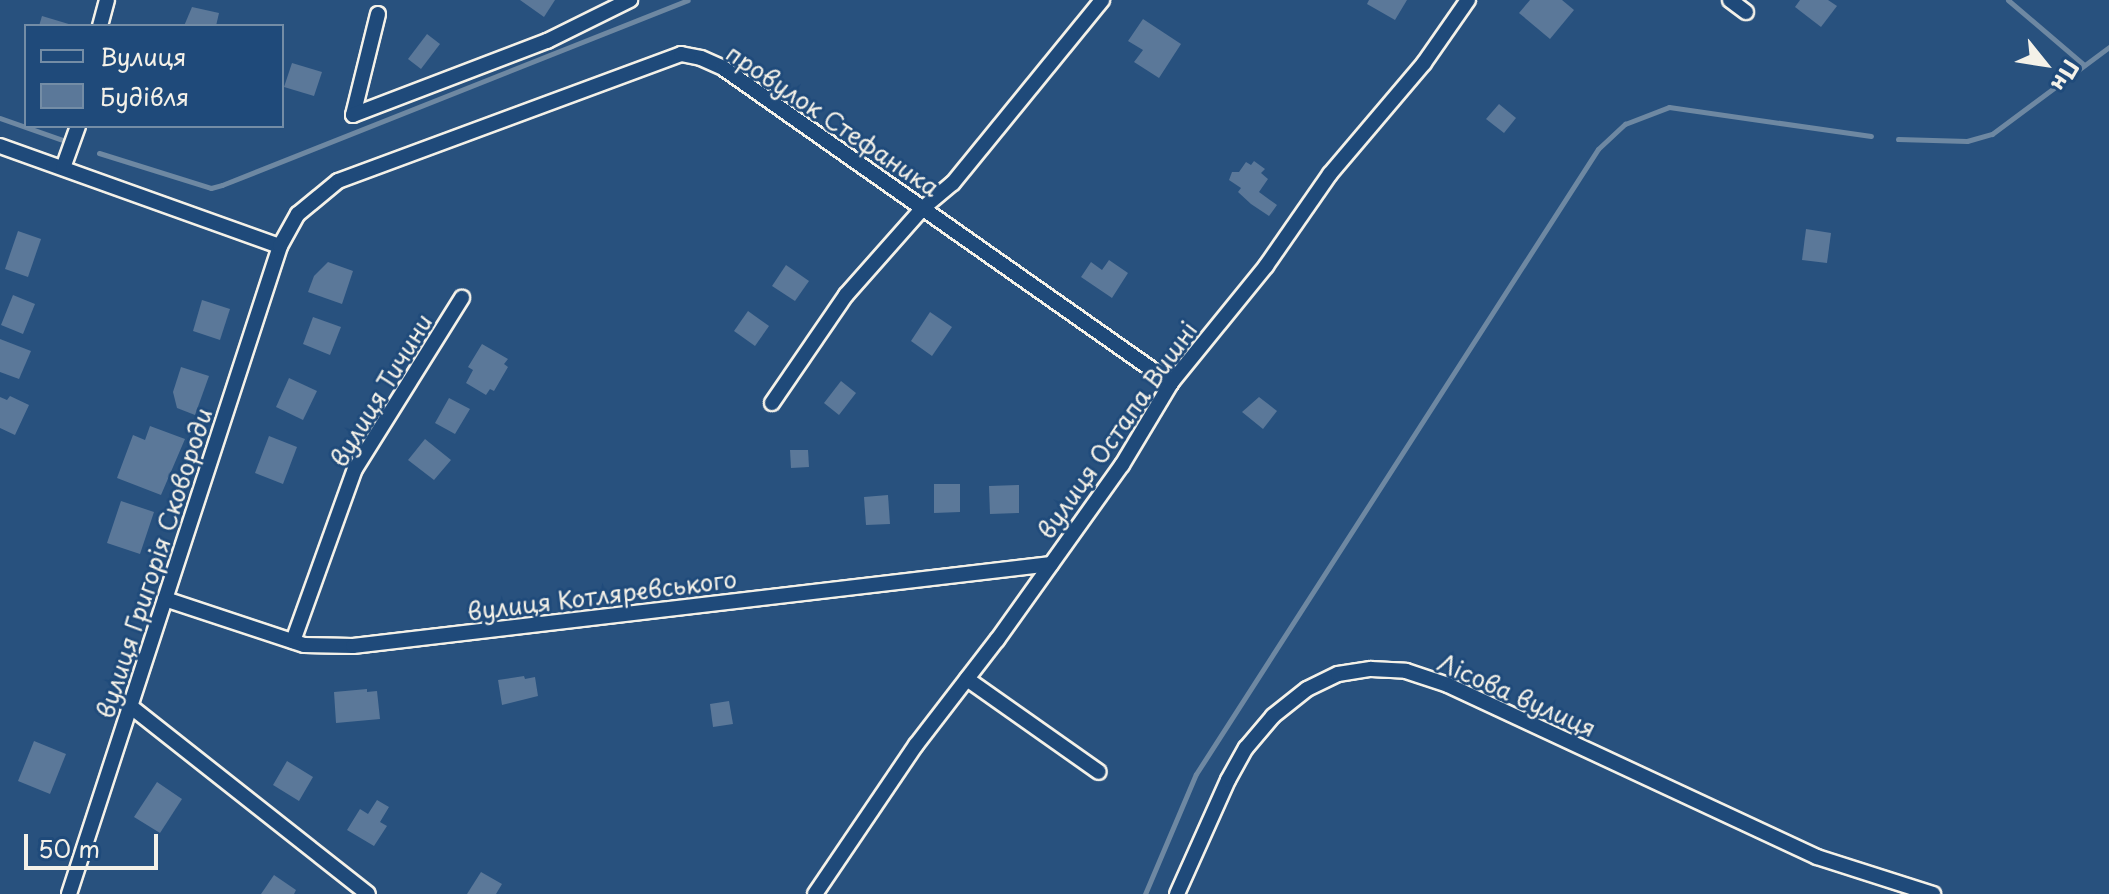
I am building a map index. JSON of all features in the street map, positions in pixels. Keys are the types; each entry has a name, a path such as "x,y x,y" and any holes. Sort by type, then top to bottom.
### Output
{"street":[{"path":"101,24 107,0"},
{"path":"378,14 353,115 547,41 630,0"},
{"path":"772,403 846,295 923,208 953,183 1102,0"},
{"name":"вулиця Остапа Вишні","path":"815,894 916,745 1122,465 1171,383 1266,266 1330,174 1424,63 1468,0"},
{"path":"1730,0 1746,12"},
{"name":"провулок Стефаника","path":"280,246 298,214 338,181 681,54 701,58 723,68 1171,383"},
{"path":"63,168 77,128"},
{"path":"0,146 280,246"},
{"name":"вулиця Григорія Сковороди","path":"69,894 280,246"},
{"name":"вулиця Тичини","path":"293,641 355,469 462,298"},
{"name":"вулиця Котляревського","path":"165,599 304,645 353,646 1051,564"},
{"name":"Лісова вулиця","path":"1177,894 1228,780 1246,748 1273,716 1307,689 1338,674 1371,669 1406,671 1448,685 1817,857 1933,894"},
{"path":"967,679 1099,772"},
{"path":"130,706 368,894"}],"building":[{"path":"520,0 555,0 544,17"},
{"path":"1369,0 1407,0 1395,20 1367,4"},
{"path":"1530,0 1562,0 1574,10 1550,39 1519,13"},
{"path":"1800,0 1828,0 1837,6 1821,27 1795,7"},
{"path":"192,7 219,13 216,24 185,24"},
{"path":"42,16 69,24 40,24"},
{"path":"1143,19 1181,44 1159,78 1134,62 1143,50 1128,41"},
{"path":"427,34 440,44 421,69 408,59"},
{"path":"292,63 322,72 314,96 284,87"},
{"path":"1499,104 1516,118 1504,133 1486,119"},
{"path":"1254,161 1265,169 1261,173 1268,179 1259,192 1277,205 1269,216 1251,204 1238,192 1241,188 1229,180 1232,172 1239,172 1246,162 1251,165"},
{"path":"1806,229 1831,233 1827,263 1802,260"},
{"path":"18,231 41,239 28,277 5,269"},
{"path":"1109,260 1128,273 1112,298 1081,277 1091,262 1102,270"},
{"path":"328,262 353,271 342,304 308,292 314,276"},
{"path":"786,265 809,281 795,301 772,286"},
{"path":"13,295 35,304 23,334 1,325"},
{"path":"202,300 230,309 220,340 193,331"},
{"path":"748,311 769,326 755,346 734,331"},
{"path":"930,312 952,327 932,356 911,341"},
{"path":"313,317 341,327 330,355 303,344"},
{"path":"0,339 31,351 19,379 0,372"},
{"path":"482,344 508,359 504,364 508,367 494,391 490,389 486,395 466,383 473,370 468,367"},
{"path":"181,367 209,376 195,415 177,408 173,392"},
{"path":"289,378 317,391 303,420 276,407"},
{"path":"841,381 856,393 839,415 824,403"},
{"path":"10,396 29,405 15,435 0,428 0,397 7,400"},
{"path":"1259,397 1277,411 1263,429 1242,412"},
{"path":"449,398 470,409 455,434 435,423"},
{"path":"150,426 185,439 161,495 117,478 133,435 145,440"},
{"path":"269,436 297,447 283,484 255,473"},
{"path":"425,439 451,460 434,480 408,460"},
{"path":"790,450 808,450 809,467 791,468"},
{"path":"934,484 960,484 960,512 934,513"},
{"path":"1019,485 1019,513 990,514 989,486"},
{"path":"888,495 890,524 866,525 864,497"},
{"path":"121,501 154,512 140,554 107,543"},
{"path":"524,676 525,679 535,677 538,696 502,705 498,680"},
{"path":"367,689 367,692 377,691 380,719 336,723 334,692"},
{"path":"729,701 733,724 713,727 710,704"},
{"path":"34,741 66,754 50,794 18,781"},
{"path":"287,761 313,777 299,801 273,785"},
{"path":"157,782 182,799 160,833 134,817"},
{"path":"377,800 389,807 380,822 387,826 374,846 347,830 360,809 368,814"},
{"path":"481,872 502,884 496,894 467,894"},
{"path":"274,875 296,890 294,894 261,894"}],"waterway":[{"path":"99,153 211,188 688,0"},
{"path":"2008,0 2084,65"},
{"path":"1898,139 1967,141 1992,134 2109,47"},
{"path":"1145,894 1196,774 1598,149 1625,124 1669,107 1871,136"},
{"path":"0,118 24,126"},
{"path":"28,128 71,143"}]}
